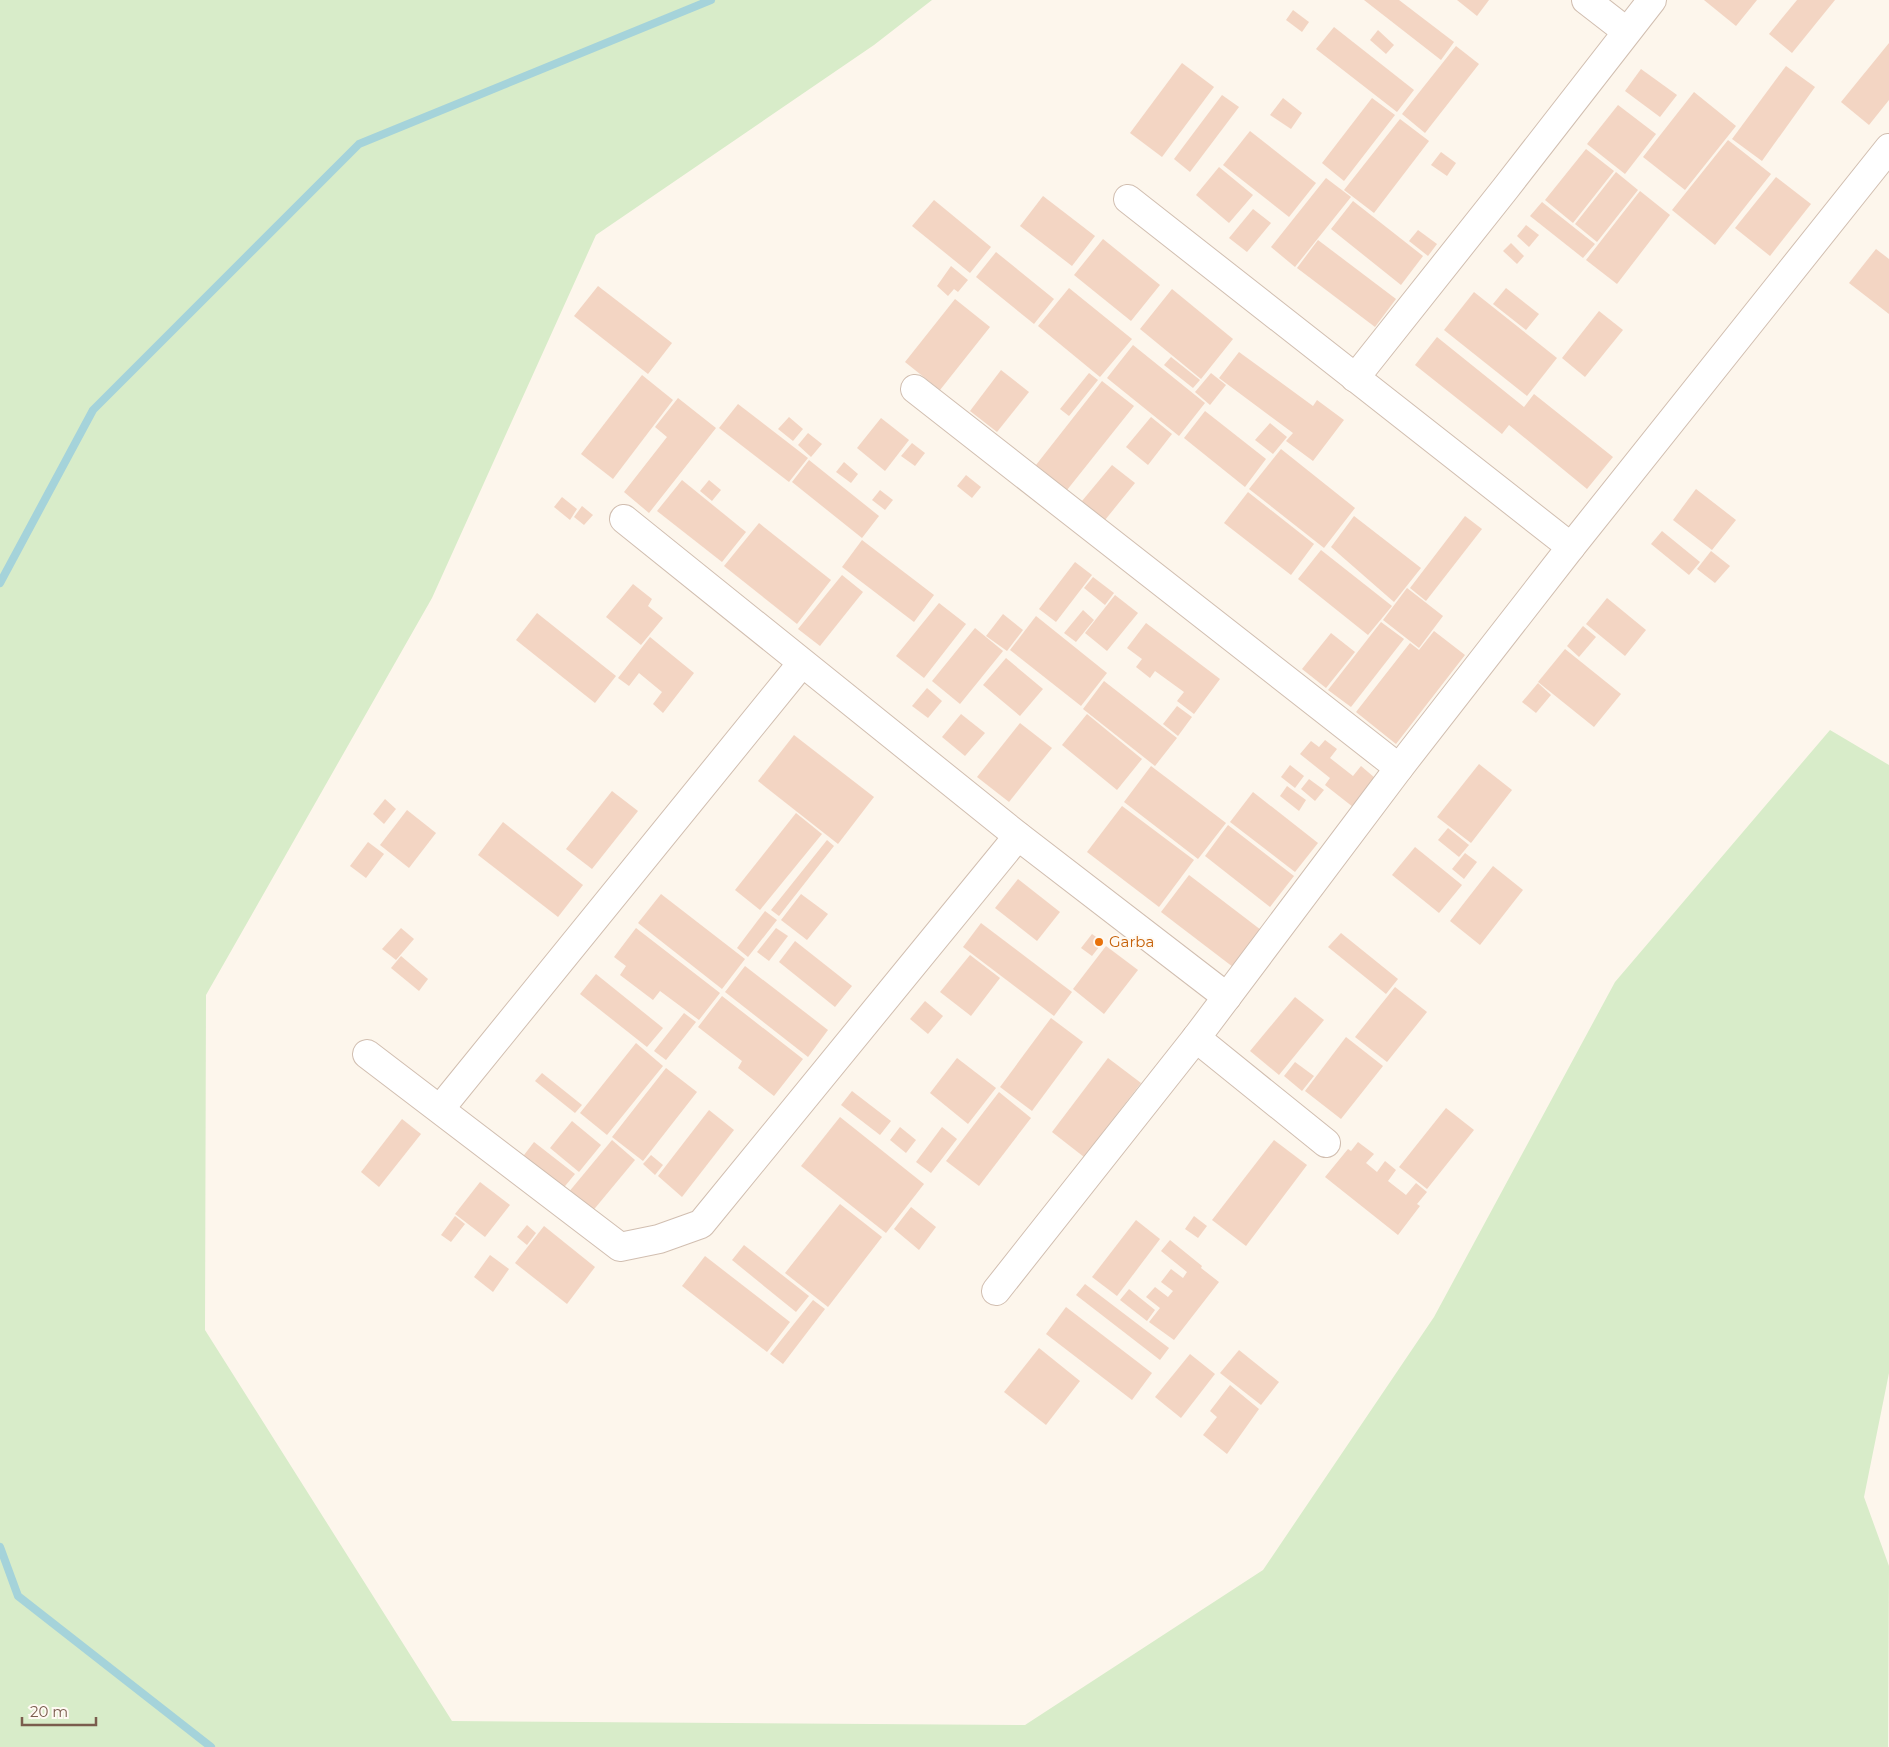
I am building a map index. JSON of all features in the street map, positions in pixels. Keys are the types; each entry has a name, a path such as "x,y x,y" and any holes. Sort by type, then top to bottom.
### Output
{"street":[{"path":"1586,0 1626,31"},
{"path":"1355,378 1506,189 1626,31 1652,0"},
{"path":"996,1291 1196,1038 1399,768 1571,547 1889,148"},
{"path":"1128,199 1571,547"},
{"path":"915,389 1399,768"},
{"path":"624,519 1018,836 1227,997"},
{"path":"440,1109 802,664"},
{"path":"367,1054 620,1247 659,1239 701,1224 1018,836"},
{"path":"1196,1038 1326,1143"}],"green space":[{"path":"0,0 932,0 874,45 596,235 432,598 206,995 205,1330 452,1721 1025,1725 1263,1570 1434,1317 1615,982 1830,730 1889,765 1889,1373 1864,1497 1889,1566 1888,1747 0,1747"}],"building":[{"path":"1364,0 1399,0 1454,42 1441,60"},
{"path":"1457,0 1489,0 1477,16"},
{"path":"1704,0 1757,0 1736,26"},
{"path":"1797,0 1835,0 1792,53 1769,34"},
{"path":"1293,10 1309,22 1302,32 1286,20"},
{"path":"1334,27 1414,90 1397,112 1316,49"},
{"path":"1378,30 1394,45 1386,54 1370,40"},
{"path":"1889,43 1889,100 1869,125 1841,102"},
{"path":"1456,46 1479,64 1425,133 1402,114"},
{"path":"1182,63 1214,87 1162,157 1130,133"},
{"path":"1786,66 1815,87 1762,161 1732,139"},
{"path":"1641,69 1677,95 1660,117 1625,91"},
{"path":"1694,92 1736,126 1685,190 1643,157"},
{"path":"1222,95 1239,107 1190,172 1174,159"},
{"path":"1283,98 1302,113 1291,129 1270,115"},
{"path":"1372,98 1395,115 1344,181 1322,163"},
{"path":"1618,105 1656,134 1625,174 1587,144"},
{"path":"1400,119 1429,141 1374,213 1344,190"},
{"path":"1250,131 1316,183 1289,217 1223,165"},
{"path":"1728,140 1771,174 1715,245 1672,210"},
{"path":"1586,149 1614,171 1573,223 1545,200"},
{"path":"1441,152 1456,163 1447,176 1431,165"},
{"path":"1219,167 1253,195 1229,223 1196,195"},
{"path":"1616,172 1638,190 1597,242 1575,224"},
{"path":"1776,177 1811,204 1770,256 1735,228"},
{"path":"1326,178 1351,197 1295,267 1271,247"},
{"path":"1640,191 1670,215 1617,284 1586,260"},
{"path":"1043,196 1095,236 1072,266 1020,226"},
{"path":"934,200 991,247 970,273 912,226"},
{"path":"1353,201 1423,256 1401,285 1331,229"},
{"path":"1542,202 1595,244 1583,258 1530,216"},
{"path":"1253,209 1271,223 1247,252 1229,238"},
{"path":"1526,225 1539,235 1529,247 1517,236"},
{"path":"1418,230 1437,244 1428,256 1409,241"},
{"path":"1103,239 1160,285 1131,321 1074,275"},
{"path":"1318,240 1396,299 1375,327 1297,268"},
{"path":"1511,243 1524,256 1517,264 1503,251"},
{"path":"1876,249 1889,259 1889,314 1849,283"},
{"path":"996,252 1054,299 1034,324 976,277"},
{"path":"951,266 968,280 958,292 954,289 948,296 937,286"},
{"path":"598,286 672,343 648,374 574,316"},
{"path":"1069,288 1132,339 1100,377 1038,326"},
{"path":"1506,288 1539,314 1526,330 1493,304"},
{"path":"1172,289 1233,339 1201,379 1140,329"},
{"path":"1474,292 1557,358 1527,396 1444,330"},
{"path":"955,299 990,327 940,390 905,362"},
{"path":"1599,311 1623,330 1585,377 1562,358"},
{"path":"1437,337 1524,407 1534,394 1613,457 1587,489 1509,425 1502,434 1415,365"},
{"path":"1133,345 1205,403 1179,436 1107,378"},
{"path":"1239,352 1313,406 1317,400 1344,420 1313,461 1286,441 1293,433 1219,378"},
{"path":"1171,357 1200,380 1193,388 1164,365"},
{"path":"1001,370 1029,392 997,432 970,411"},
{"path":"1089,373 1098,380 1069,416 1060,409"},
{"path":"1211,373 1226,385 1210,405 1195,392"},
{"path":"642,375 673,400 613,479 581,454"},
{"path":"1102,381 1134,406 1067,490 1036,465"},
{"path":"678,398 716,428 649,513 624,492 667,437 655,427"},
{"path":"738,404 808,458 789,482 719,428"},
{"path":"1205,411 1266,459 1245,487 1184,438"},
{"path":"789,417 803,429 793,441 778,429"},
{"path":"1151,417 1172,434 1148,465 1126,447"},
{"path":"881,418 909,440 885,471 857,448"},
{"path":"1270,423 1287,437 1273,454 1255,440"},
{"path":"808,433 822,444 811,457 798,445"},
{"path":"912,443 925,453 915,466 901,456"},
{"path":"1281,449 1355,508 1324,548 1249,489"},
{"path":"809,460 879,516 862,538 792,482"},
{"path":"844,462 858,474 851,483 836,472"},
{"path":"1112,465 1135,483 1105,520 1082,501"},
{"path":"966,475 981,487 972,498 957,486"},
{"path":"682,480 746,532 722,562 657,511"},
{"path":"709,480 721,490 712,501 700,491"},
{"path":"1696,489 1736,520 1712,550 1673,520"},
{"path":"880,490 893,500 885,510 872,500"},
{"path":"1248,492 1314,544 1291,575 1224,523"},
{"path":"562,497 577,509 570,520 554,507"},
{"path":"582,506 593,515 584,525 574,517"},
{"path":"1354,516 1421,568 1394,602 1331,547"},
{"path":"1465,516 1482,529 1426,601 1410,588"},
{"path":"759,523 831,580 797,624 724,566"},
{"path":"1662,531 1700,562 1689,575 1651,544"},
{"path":"862,540 934,595 914,622 842,567"},
{"path":"1321,550 1392,606 1368,635 1298,579"},
{"path":"1711,551 1730,566 1715,583 1697,569"},
{"path":"1075,562 1092,575 1056,622 1039,609"},
{"path":"842,575 863,592 820,646 798,629"},
{"path":"1093,577 1114,593 1105,605 1084,588"},
{"path":"633,584 652,599 648,606 663,618 641,645 606,617"},
{"path":"1407,588 1443,616 1419,648 1383,620"},
{"path":"1115,595 1138,613 1107,651 1085,633"},
{"path":"1607,598 1646,630 1625,656 1586,624"},
{"path":"939,603 966,624 924,678 896,656"},
{"path":"1083,610 1094,620 1076,642 1064,633"},
{"path":"537,613 616,676 595,703 516,640"},
{"path":"1003,614 1023,630 1007,651 986,636"},
{"path":"1036,616 1107,673 1081,706 1010,650"},
{"path":"1381,622 1404,639 1351,707 1328,690"},
{"path":"1146,623 1220,679 1194,714 1177,701 1184,692 1155,671 1150,678 1136,667 1142,659 1127,648"},
{"path":"1583,626 1596,637 1579,657 1567,646"},
{"path":"975,628 1003,651 960,704 932,681"},
{"path":"1434,631 1465,655 1396,744 1356,712 1410,643 1419,650"},
{"path":"1331,633 1355,652 1326,688 1302,669"},
{"path":"650,637 694,673 663,713 653,704 662,692 639,673 629,686 618,678"},
{"path":"1565,649 1621,694 1594,727 1538,682"},
{"path":"1006,658 1043,689 1020,716 983,685"},
{"path":"1104,681 1177,738 1155,766 1083,709"},
{"path":"1538,683 1551,695 1536,713 1522,702"},
{"path":"927,688 942,701 928,718 912,706"},
{"path":"1177,706 1192,717 1178,736 1163,724"},
{"path":"961,714 985,733 965,756 942,737"},
{"path":"1087,714 1142,759 1117,790 1062,745"},
{"path":"1020,723 1052,748 1009,802 977,777"},
{"path":"794,735 874,797 838,844 758,781"},
{"path":"1325,740 1337,749 1330,758 1353,776 1361,766 1375,778 1353,807 1325,785 1330,778 1300,754 1311,741 1319,747"},
{"path":"1479,764 1512,790 1471,843 1437,817"},
{"path":"1290,765 1304,776 1295,788 1281,777"},
{"path":"1151,766 1226,823 1198,859 1124,802"},
{"path":"1309,779 1324,790 1315,801 1301,789"},
{"path":"1287,786 1306,800 1299,811 1280,796"},
{"path":"612,791 638,811 592,869 566,849"},
{"path":"1253,792 1318,843 1295,872 1230,822"},
{"path":"385,799 396,809 384,824 373,814"},
{"path":"1122,806 1194,860 1159,907 1087,852"},
{"path":"407,810 436,833 409,868 380,845"},
{"path":"796,813 822,834 760,910 735,890"},
{"path":"503,822 583,885 558,917 478,855"},
{"path":"1228,825 1294,876 1270,907 1205,856"},
{"path":"1448,828 1469,845 1459,857 1438,840"},
{"path":"827,840 834,846 779,916 771,910"},
{"path":"368,842 384,854 366,878 350,866"},
{"path":"1415,847 1462,885 1439,913 1392,875"},
{"path":"1465,853 1477,862 1464,879 1452,869"},
{"path":"1493,866 1523,890 1480,945 1450,921"},
{"path":"1189,875 1261,930 1233,967 1161,912"},
{"path":"1018,879 1060,912 1037,941 995,908"},
{"path":"661,894 745,959 722,989 638,923"},
{"path":"801,894 828,914 807,940 781,920"},
{"path":"765,911 777,920 748,957 737,948"},
{"path":"981,923 1072,992 1054,1016 963,947"},
{"path":"401,928 414,939 396,960 382,949"},
{"path":"636,928 720,993 699,1020 660,991 653,1000 620,975 626,966 614,957"},
{"path":"776,928 788,936 769,961 757,952"},
{"path":"1341,933 1398,979 1386,994 1328,947"},
{"path":"1092,934 1103,942 1092,956 1081,948"},
{"path":"795,941 852,986 835,1007 779,962"},
{"path":"1106,946 1138,970 1104,1014 1073,989"},
{"path":"970,955 1000,978 971,1016 940,992"},
{"path":"401,956 428,979 419,991 391,968"},
{"path":"745,966 828,1030 808,1057 725,992"},
{"path":"596,974 663,1028 647,1047 580,994"},
{"path":"1395,987 1427,1012 1387,1062 1355,1037"},
{"path":"722,996 803,1059 774,1096 738,1068 742,1061 698,1027"},
{"path":"1295,997 1324,1020 1279,1075 1250,1051"},
{"path":"925,1001 943,1016 928,1034 910,1019"},
{"path":"684,1013 696,1022 666,1060 654,1051"},
{"path":"1051,1018 1083,1042 1032,1111 1000,1087"},
{"path":"1346,1037 1383,1066 1341,1119 1305,1091"},
{"path":"636,1043 663,1066 607,1135 580,1113"},
{"path":"957,1058 996,1088 968,1124 930,1093"},
{"path":"1108,1058 1141,1083 1084,1157 1052,1132"},
{"path":"1295,1062 1314,1076 1302,1091 1284,1076"},
{"path":"666,1068 697,1092 643,1161 612,1137"},
{"path":"542,1073 582,1105 575,1113 535,1081"},
{"path":"852,1091 891,1121 880,1135 841,1105"},
{"path":"999,1092 1031,1118 979,1186 946,1161"},
{"path":"1446,1108 1474,1130 1427,1189 1399,1167"},
{"path":"709,1110 734,1130 682,1197 658,1176"},
{"path":"840,1117 924,1184 886,1233 801,1166"},
{"path":"402,1119 421,1134 379,1187 361,1172"},
{"path":"572,1121 601,1145 579,1172 550,1148"},
{"path":"900,1127 916,1140 906,1153 890,1140"},
{"path":"942,1127 957,1139 931,1173 916,1162"},
{"path":"612,1140 635,1160 591,1213 568,1193"},
{"path":"1274,1140 1307,1165 1246,1246 1212,1220"},
{"path":"534,1142 575,1174 561,1191 521,1159"},
{"path":"1358,1142 1374,1154 1366,1163 1377,1172 1385,1161 1396,1170 1388,1181 1406,1195 1416,1183 1427,1192 1417,1204 1420,1206 1398,1235 1325,1177 1348,1149 1351,1151"},
{"path":"651,1155 663,1165 655,1175 643,1164"},
{"path":"480,1182 510,1205 485,1237 455,1214"},
{"path":"840,1204 882,1237 828,1307 785,1273"},
{"path":"911,1207 936,1227 919,1250 894,1229"},
{"path":"455,1216 465,1224 451,1242 441,1235"},
{"path":"1194,1216 1207,1226 1198,1238 1185,1229"},
{"path":"1136,1220 1160,1239 1117,1296 1092,1277"},
{"path":"527,1225 536,1233 527,1245 517,1237"},
{"path":"544,1226 595,1267 567,1304 515,1263"},
{"path":"1170,1240 1219,1282 1174,1340 1149,1322 1160,1308 1146,1297 1155,1287 1168,1297 1173,1291 1161,1282 1171,1269 1183,1278 1187,1272 1161,1251"},
{"path":"744,1245 809,1296 796,1312 732,1260"},
{"path":"490,1255 509,1269 493,1292 474,1277"},
{"path":"705,1256 790,1322 767,1352 682,1286"},
{"path":"1085,1284 1169,1348 1160,1360 1076,1295"},
{"path":"1129,1289 1155,1310 1147,1321 1120,1300"},
{"path":"813,1300 825,1309 783,1364 770,1354"},
{"path":"1066,1307 1152,1373 1132,1400 1046,1334"},
{"path":"1039,1348 1080,1381 1046,1425 1004,1392"},
{"path":"1239,1350 1279,1382 1261,1405 1220,1373"},
{"path":"1190,1354 1215,1374 1181,1418 1155,1397"},
{"path":"1230,1385 1259,1409 1227,1454 1203,1435 1217,1417 1210,1411"}],"waterway":[{"path":"0,583 93,410 359,144 711,0"},
{"path":"0,1547 18,1596 211,1747"}],"place":[{"name":"Garba","path":"1099,942"}]}
